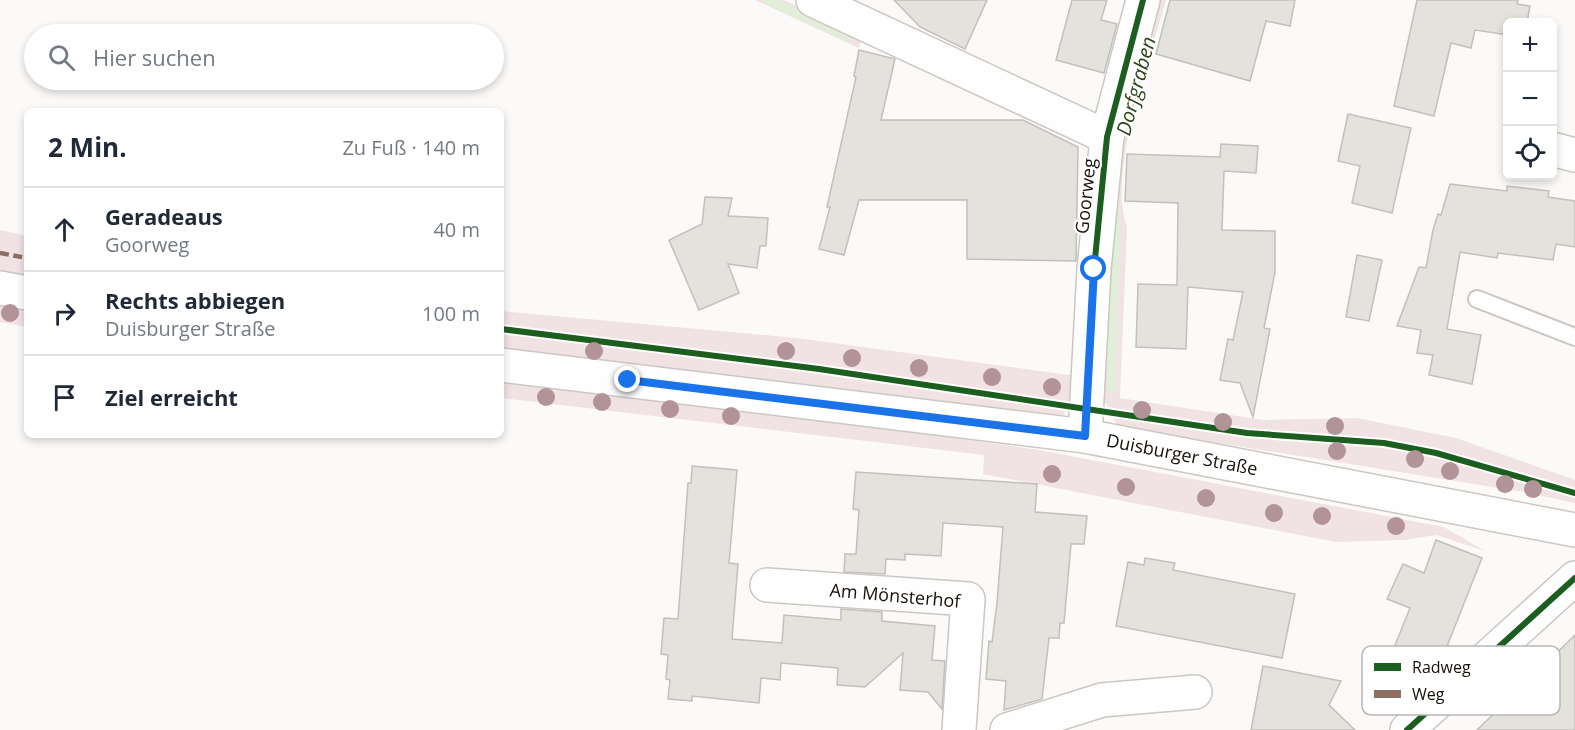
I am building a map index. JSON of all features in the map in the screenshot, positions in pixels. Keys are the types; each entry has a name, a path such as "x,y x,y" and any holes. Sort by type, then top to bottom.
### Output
{"main road":[{"name":"Goorweg","path":"813,0 1107,137"},
{"name":"Goorweg","path":"1085,436 1094,269 1107,137 1143,0"},
{"path":"1557,150 1575,155"},
{"path":"0,288 24,292"},
{"name":"Duisburger Straße","path":"504,365 1085,436 1575,530"},
{"path":"1500,646 1575,578"},
{"name":"Am Mönsterhof","path":"767,585 968,599 959,730"},
{"path":"1007,730 1102,700 1195,692"},
{"path":"1407,730 1424,715"}],"lane":[{"path":"1477,299 1575,337"}],"shaded area":[{"path":"755,0 784,0 862,37 859,48"},
{"path":"1154,0 1166,0 1133,115 1122,177 1122,204 1127,227 1120,398 1263,420 1357,418 1456,438 1575,480 1575,503 1524,492 1118,427 1102,395 1111,157"},
{"path":"0,230 24,235 24,279 0,274"},
{"path":"0,305 24,310 24,326 0,322"},
{"path":"504,311 797,338 1077,376 1063,418 504,350"},
{"path":"504,381 807,417 1039,450 1444,527 1485,551 1436,535 1404,540 1336,542 983,474 984,455 504,398"}],"building":[{"path":"894,0 987,0 965,49 920,27"},
{"path":"1072,0 1107,0 1101,20 1117,24 1104,73 1056,60"},
{"path":"1170,0 1295,0 1290,26 1266,21 1250,81 1156,54"},
{"path":"1417,0 1518,0 1517,4 1530,6 1528,18 1503,18 1503,34 1475,30 1471,48 1451,43 1434,116 1394,106"},
{"path":"859,50 895,59 881,120 1023,120 1078,147 1076,261 967,259 967,200 859,200 844,255 819,249 830,207 827,207 856,77 854,76"},
{"path":"1348,114 1411,128 1392,213 1352,203 1360,166 1338,161"},
{"path":"1221,144 1258,146 1256,173 1224,171 1222,230 1275,231 1275,272 1264,328 1270,329 1253,417 1240,383 1220,380 1228,339 1233,340 1243,292 1188,287 1186,349 1136,347 1138,284 1177,285 1178,203 1125,201 1127,154 1220,157"},
{"path":"1450,184 1507,191 1507,186 1549,191 1548,197 1575,201 1575,247 1556,244 1553,260 1498,253 1497,258 1460,252 1447,329 1481,335 1472,384 1429,375 1433,355 1417,353 1421,330 1397,326 1419,267 1426,268 1433,230 1438,214 1441,215"},
{"path":"705,197 732,198 728,216 768,218 766,246 760,246 757,268 728,264 739,293 699,310 669,240 702,224"},
{"path":"1357,255 1382,260 1369,321 1346,317"},
{"path":"692,466 737,470 729,563 738,564 732,639 782,643 784,615 841,620 841,609 882,612 882,621 935,626 932,660 945,661 942,709 928,692 900,690 903,653 865,687 837,685 838,668 781,663 780,680 761,678 759,703 692,696 692,701 668,699 670,680 666,679 668,655 661,654 664,618 678,619 688,483 691,483"},
{"path":"856,472 1037,484 1035,512 1087,516 1084,544 1071,544 1064,623 1060,623 1059,638 1049,638 1042,699 1004,710 1006,681 986,679 989,641 992,642 997,603 1003,527 943,523 941,556 905,554 905,560 886,559 885,574 844,572 845,554 856,554 859,510 853,509"},
{"path":"1436,540 1482,558 1447,646 1395,646 1410,608 1387,599 1403,564 1424,573"},
{"path":"1145,558 1175,563 1173,570 1295,594 1282,658 1116,626 1128,562 1144,565"},
{"path":"1575,635 1575,730 1477,730 1493,715 1560,715 1560,650"},
{"path":"1263,666 1341,681 1329,705 1355,730 1251,730"}],"waterway":[{"path":"768,0 846,36"},
{"name":"Dorfgraben","path":"1111,388 1116,208"}],"marked path":[{"path":"0,253 24,257"}],"cycle path":[{"path":"1085,436 1094,269 1107,137 1143,0"},
{"path":"504,329 819,369 1247,433 1384,443 1436,453 1575,493"},
{"path":"1500,646 1575,578"},
{"path":"1407,730 1424,715"}],"route":[{"path":"628,380 1085,436 1094,269"}]}
